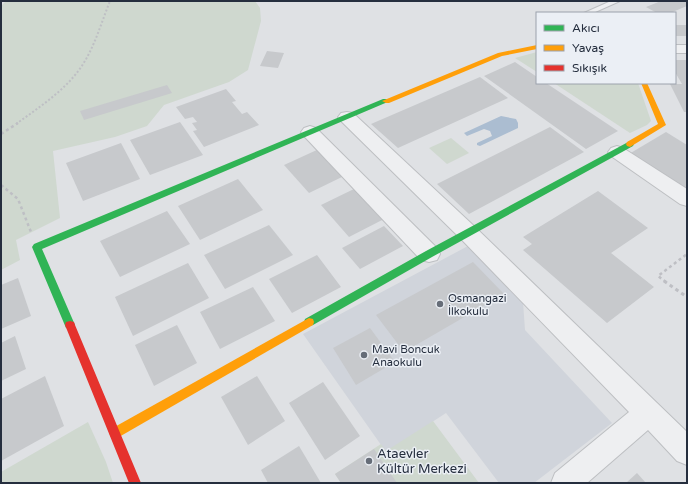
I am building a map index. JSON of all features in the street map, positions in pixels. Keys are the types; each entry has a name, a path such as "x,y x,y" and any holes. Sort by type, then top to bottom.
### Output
{"street":[{"path":"135,483 37,247 500,54 536,48"},
{"path":"676,49 687,49"},
{"path":"115,433 429,254 617,152 662,125 644,84"},
{"path":"348,117 468,233 687,451"},
{"path":"310,132 429,254"},
{"path":"617,152 687,199"},
{"path":"565,483 648,413"}],"lane":[{"path":"590,12 617,1"}],"path":[{"path":"1,134 40,107 65,85 79,70 87,57 110,1"},
{"path":"1,185 18,199 37,247"},
{"path":"687,254 658,276 687,297"}],"shaded area":[{"path":"6,1 255,1 260,8 261,21 248,70 229,82 164,105 147,126 115,137 53,151 60,218 16,240 20,260 1,270 1,6"},
{"path":"536,52 536,71 515,58"},
{"path":"556,84 638,84 651,121 647,125 630,133"},
{"path":"451,138 469,153 447,164 429,148"},
{"path":"468,246 523,302 525,330 612,423 534,483 499,483 446,413 386,452 303,334"},
{"path":"433,421 479,483 341,483 335,474 381,444 386,451"},
{"path":"88,422 106,462 113,483 1,483 1,472"}],"water":[{"path":"501,116 516,119 518,128 480,146 477,145 477,143 492,136 490,131 484,129 467,136 464,133"}],"building":[{"path":"661,1 687,1 687,6 672,12 655,12 646,7"},
{"path":"676,25 687,25 687,36 676,36"},
{"path":"267,51 284,53 278,68 260,66"},
{"path":"676,60 687,60 687,112 684,112 670,84 682,84 676,74"},
{"path":"515,62 536,76 536,84 548,84 618,131 586,149 484,76"},
{"path":"480,77 508,98 398,148 371,124"},
{"path":"167,85 172,93 84,120 80,111"},
{"path":"226,89 236,101 232,102 242,114 247,112 259,125 204,147 193,131 197,130 192,123 197,122 193,117 185,119 176,107"},
{"path":"180,122 203,155 150,175 130,140"},
{"path":"550,127 584,152 469,214 437,184"},
{"path":"666,132 687,145 687,192 629,154"},
{"path":"121,143 140,179 83,201 66,163"},
{"path":"319,149 344,176 309,193 284,165"},
{"path":"238,179 263,210 200,240 178,206"},
{"path":"356,188 386,218 349,237 321,205"},
{"path":"598,191 648,228 611,253 654,287 607,323 523,250 532,244 523,237"},
{"path":"167,211 190,244 120,277 100,241"},
{"path":"269,225 293,255 225,289 204,255"},
{"path":"384,226 403,246 360,269 342,248"},
{"path":"317,255 341,287 292,313 269,279"},
{"name":"Osmangazi İlkokulu","path":"473,262 504,294 404,352 376,315"},
{"path":"188,263 209,298 133,336 115,297"},
{"path":"18,278 31,316 1,329 1,285"},
{"path":"253,287 275,321 220,349 200,312"},
{"path":"177,325 197,363 154,386 135,345"},
{"name":"Mavi Boncuk Anaokulu","path":"370,328 395,362 356,385 333,348"},
{"path":"15,336 26,369 1,381 1,343"},
{"path":"45,376 64,426 1,461 1,399"},
{"path":"257,376 285,421 248,445 221,397"},
{"path":"323,382 360,436 325,460 289,403"},
{"path":"299,446 321,483 268,483 261,470"},
{"name":"Ataevler Kültür Merkezi","path":"374,449 397,483 341,483 335,474"},
{"path":"637,473 646,483 626,483"}],"traffic: fast":[{"path":"70,325 37,247 386,101"},
{"path":"309,322 429,254 630,144"}],"traffic: slow":[{"path":"386,101 500,54 536,47"},
{"path":"630,144 662,125 644,84"},
{"path":"115,433 309,322"}],"traffic: jam":[{"path":"70,325 135,483"}],"place":[{"name":"Osmangazi İlkokulu","path":"440,304"},
{"name":"Mavi Boncuk Anaokulu","path":"364,355"},
{"name":"Ataevler Kültür Merkezi","path":"369,461"}]}
